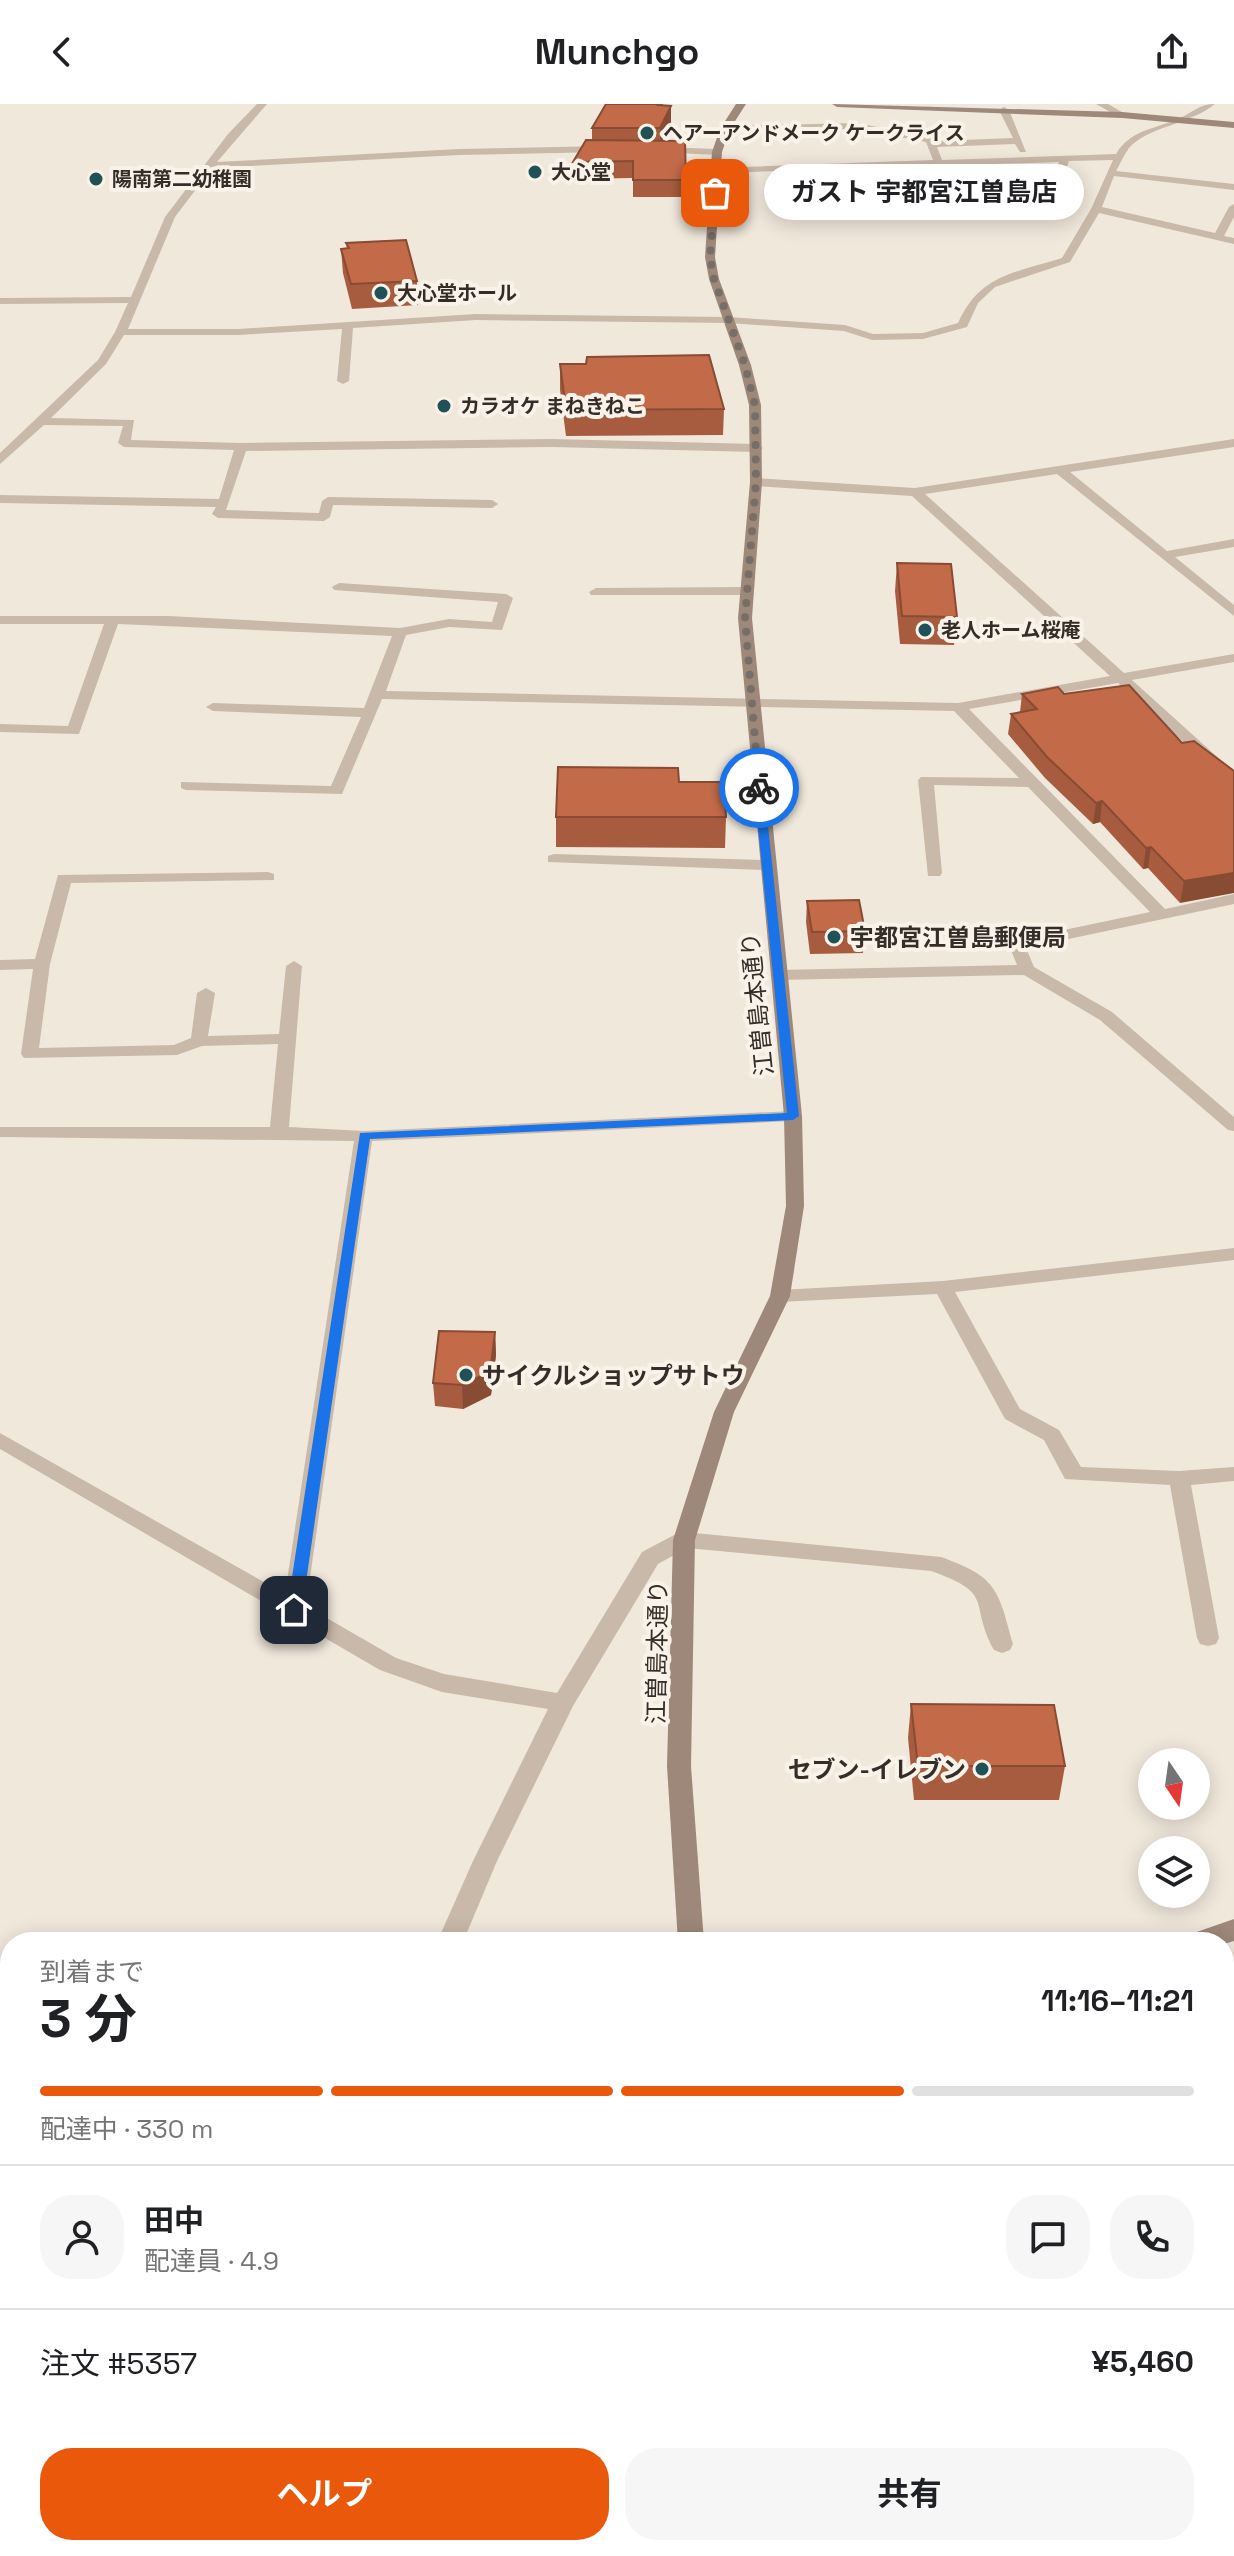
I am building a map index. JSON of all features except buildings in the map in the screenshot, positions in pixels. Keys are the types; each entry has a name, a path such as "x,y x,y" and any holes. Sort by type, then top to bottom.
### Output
{"street":[{"path":"0,460 102,362 121,332 170,217 262,104"},
{"name":"江曽島本通り","path":"690,1932 679,1766 684,1540 724,1412 780,1296 795,1206 793,1116 745,618 756,482 757,448 752,388 714,279 710,257 717,152 725,129 741,104"},
{"path":"837,104 1122,115 1234,125"},
{"path":"1101,104 1122,115"},
{"path":"121,332 238,332 476,317 729,320 845,328 872,337 923,336 963,325 973,302 991,285 1066,260 1096,209 1118,157 1140,135 1183,120 1210,104"},
{"path":"1004,110 1029,161"},
{"path":"725,129 856,126 930,140 939,164"},
{"path":"932,144 1019,141"},
{"path":"210,165 472,151 617,149"},
{"path":"645,150 717,152"},
{"path":"716,170 1118,157"},
{"path":"1052,196 1065,159"},
{"path":"1110,173 1234,187"},
{"path":"1217,239 1234,207"},
{"path":"1096,209 1234,241"},
{"path":"0,301 135,300"},
{"path":"343,381 348,324"},
{"path":"41,421 130,423 124,443 241,447 552,443 757,448"},
{"path":"756,482 915,492 1234,443"},
{"path":"241,447 218,514 324,517 328,501 492,504"},
{"path":"1061,471 1234,612"},
{"path":"915,492 1234,780"},
{"path":"0,499 224,503"},
{"path":"1165,555 1234,543"},
{"path":"0,620 113,619 400,632 449,623 497,627 506,598 339,587"},
{"path":"596,592 746,591"},
{"path":"0,728 74,731 113,619"},
{"path":"186,785 337,791 371,713 400,632"},
{"path":"377,695 958,707 1234,658"},
{"path":"213,707 371,713"},
{"path":"958,707 1162,915"},
{"path":"934,873 926,780 1034,783"},
{"path":"554,859 767,865"},
{"path":"268,877 64,878 42,964 30,1054 177,1050 199,1041 288,1039"},
{"path":"1027,970 1017,945 1234,899"},
{"path":"0,965 42,964"},
{"path":"279,1132 294,966"},
{"path":"778,975 1027,970 1106,1016 1234,1126"},
{"path":"199,1041 206,993"},
{"path":"0,1132 279,1132 364,1136 793,1116"},
{"path":"294,1610 364,1136"},
{"path":"780,1296 943,1287 1234,1254"},
{"path":"943,1287 1012,1414 1042,1425 1062,1446 1073,1474 1179,1478 1234,1474"},
{"path":"0,1440 388,1664 442,1683 563,1703"},
{"path":"1179,1478 1208,1638"},
{"path":"454,1932 485,1861 563,1703 650,1558 684,1540 933,1563 971,1575 987,1591 1002,1644"}],"way so far":[{"path":"715,193 710,257 714,279 745,365 755,405 756,482 745,618 759,788"}],"place":[{"name":"ヘアーアンドメーク ケークライス","path":"647,133"},
{"name":"大心堂","path":"535,172"},
{"name":"陽南第二幼稚園","path":"96,179"},
{"name":"ガスト 宇都宮江曽島店","path":"715,193"},
{"name":"大心堂ホール","path":"381,293"},
{"name":"カラオケ まねきねこ","path":"444,406"},
{"name":"老人ホーム桜庵","path":"925,630"},
{"name":"宇都宮江曽島郵便局","path":"834,937"},
{"name":"サイクルショップサトウ","path":"466,1375"},
{"name":"セブン-イレブン","path":"982,1769"}],"route":[{"path":"294,1610 364,1136 793,1116 759,788"}]}
